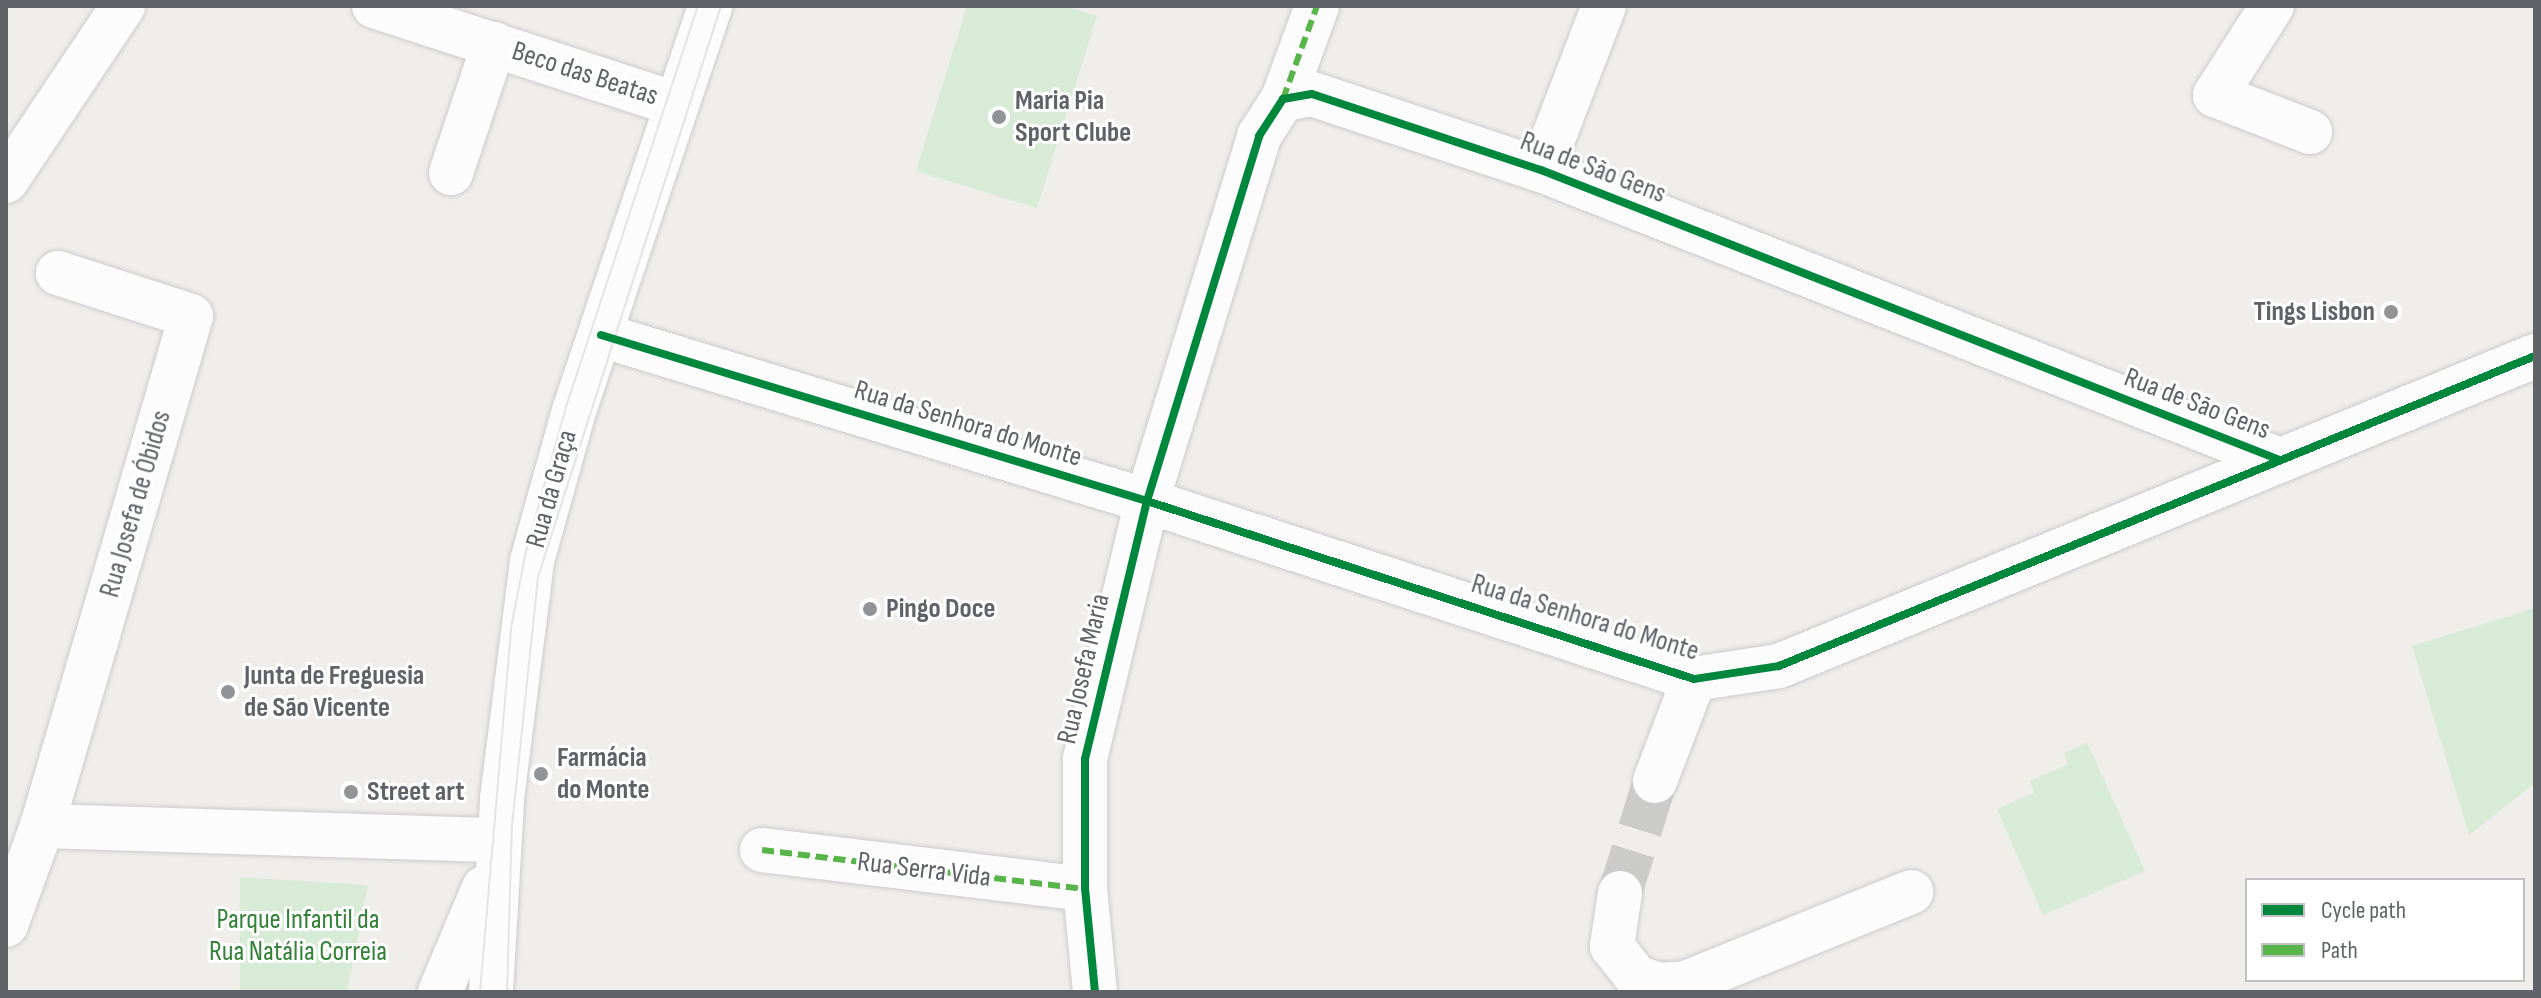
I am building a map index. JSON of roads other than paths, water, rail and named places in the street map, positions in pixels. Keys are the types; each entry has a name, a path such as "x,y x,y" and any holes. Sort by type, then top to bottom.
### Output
{"street":[{"path":"6,181 123,6"},
{"name":"Beco das Beatas","path":"374,6 676,104"},
{"name":"Rua da Graça","path":"491,992 499,840 517,651 532,561 601,335 710,6"},
{"path":"1147,501 1259,136 1283,99 1317,6"},
{"path":"1541,170 1604,6"},
{"path":"2272,6 2215,95 2310,132"},
{"name":"Beco das Beatas","path":"451,173 494,44"},
{"name":"Rua de São Gens","path":"1283,99 1312,94 1541,170 2280,460"},
{"name":"Rua Josefa de Óbidos","path":"6,925 42,826 191,316 58,273"},
{"name":"Rua da Senhora do Monte","path":"601,335 1147,501 1694,679 1779,666 2535,356"},
{"name":"Rua Josefa Maria","path":"1095,992 1085,889 1085,759 1147,501"},
{"path":"1655,781 1694,679"},
{"path":"42,826 499,840 440,992"},
{"name":"Rua Serra Vida","path":"762,850 1085,889"},
{"path":"1620,893 1612,946 1636,977 1659,985 1686,983 1911,892"}],"tunnel":[{"path":"1620,893 1655,781"}],"tram line":[{"path":"480,992 511,628 526,551 566,407 698,6"},
{"path":"507,992 512,825 538,577 721,6"}],"place":[{"name":"Maria Pia Sport Clube","path":"999,117"},
{"name":"Tings Lisbon","path":"2391,312"},
{"name":"Pingo Doce","path":"870,609"},
{"name":"Junta de Freguesia de São Vicente","path":"228,692"},
{"name":"Farmácia do Monte","path":"541,774"},
{"name":"Street art","path":"351,792"}],"park label":[{"name":"Parque Infantil da Rua Natália Correia","path":"298,936"}]}
